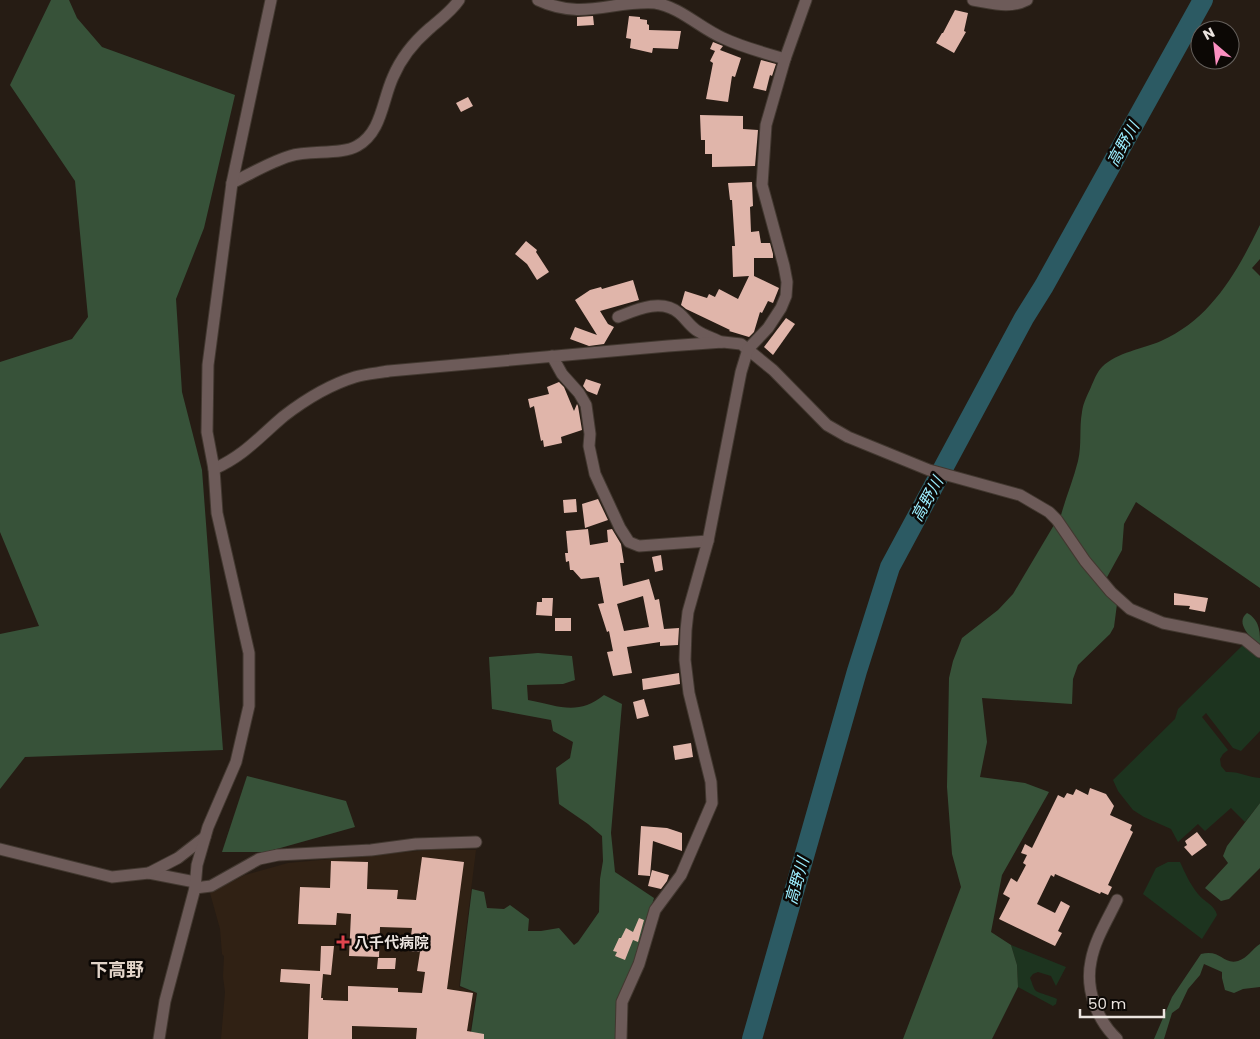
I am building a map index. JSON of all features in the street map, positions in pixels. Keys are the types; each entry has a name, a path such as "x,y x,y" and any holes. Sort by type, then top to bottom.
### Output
{"street":[{"path":"159,1039 165,1001 195,885 196,864 236,762 249,706 249,653 217,513 214,469 208,432 208,365 232,183 271,0"},
{"path":"232,183 289,156 309,152 349,149 356,147 366,140 382,112 393,77 411,46 448,13 458,0"},
{"path":"538,0 563,8 581,10 640,3 654,3 667,6 722,38 785,59"},
{"path":"621,1039 622,1002 640,964 655,910 681,875 712,803 711,782 689,693 686,660 688,612 708,541 741,372 748,349 768,328 781,308 786,296 787,282 784,266 762,186 766,125 785,59 806,0"},
{"path":"973,0 1014,5 1028,0"},
{"path":"618,317 646,307 666,308 677,311 696,330 723,342"},
{"path":"214,469 230,462 245,452 285,416 321,391 356,377 389,371 552,356 723,342 741,344 773,370 827,426 848,437 929,470 1020,495 1049,512 1057,520 1085,561 1112,592 1130,609 1164,623 1244,639 1260,652"},
{"path":"552,356 562,374 579,393 586,405 590,434 589,446 595,474 620,528 629,542 639,546 708,541"},
{"path":"149,873 178,858 205,837"},
{"path":"0,850 112,877 149,873 195,885 211,886 259,859 278,855 371,850 416,844 476,842"},
{"path":"1117,900 1096,943 1089,974 1096,1008 1109,1031 1117,1039"}],"shaded area":[{"name":"八千代病院","path":"439,849 476,850 459,987 476,993 469,1039 221,1039 225,992 223,977 224,956 222,954 220,929 210,893 245,875 288,863"}],"green space":[{"path":"51,0 69,0 77,18 102,47 235,95 204,228 176,299 182,392 202,470 223,750 25,757 0,789 0,634 39,626 0,532 0,362 72,339 88,317 75,181 10,85"},
{"path":"1260,225 1260,259 1252,268 1260,276 1260,588 1136,502 1124,524 1122,550 1106,579 1060,519 1078,461 1083,405 1094,379 1108,362 1123,354 1161,341 1179,332 1194,320 1208,307 1232,277"},
{"path":"1054,525 1117,604 1114,627 1110,634 1078,665 1073,679 1072,704 982,698 987,742 980,777 1025,783 1049,792 1002,875 991,932 1011,945 1017,965 1018,987 992,1039 903,1039 961,887 952,854 947,787 949,678 953,661 962,638 998,610 1013,594"},
{"path":"1247,613 1257,623 1260,646 1243,626 1243,617"},
{"path":"1244,644 1260,659 1260,731 1241,751 1233,748 1206,713 1202,717 1228,750 1220,759 1221,766 1226,772 1235,772 1260,778 1260,803 1245,822 1231,808 1205,831 1198,824 1178,842 1171,829 1133,810 1118,791 1113,780 1175,719 1178,709"},
{"path":"538,653 572,656 575,680 563,684 527,685 528,700 568,708 586,705 604,695 622,704 611,833 615,872 654,898 618,1039 470,1039 477,993 460,986 472,889 484,892 487,908 504,909 510,905 529,919 528,931 559,928 574,945 599,912 600,879 603,861 602,836 559,804 556,768 570,758 573,742 553,731 551,720 492,709 489,657"},
{"path":"247,776 346,801 355,827 266,852 222,852"},
{"path":"1260,803 1260,868 1229,899 1221,901 1205,888 1228,863 1223,856 1227,846"},
{"path":"1168,862 1180,862 1200,897 1212,906 1216,912 1217,915 1202,939 1143,894 1156,868"},
{"path":"1260,944 1260,987 1243,989 1234,993 1225,990 1222,972 1204,964 1200,975 1188,989 1179,1008 1172,1013 1164,1039 1154,1039 1172,997 1201,954 1218,955 1233,962 1245,958"},
{"path":"1011,945 1066,967 1056,986 1051,976 1038,972 1030,978 1036,991 1057,999 1056,1004 1053,1006 1018,987 1017,965"}],"building":[{"path":"955,10 968,13 964,31 966,32 954,53 936,43"},
{"path":"593,16 594,25 577,26 577,17"},
{"path":"629,16 647,20 649,30 681,31 678,49 653,48 652,53 630,48 631,39 626,38"},
{"path":"713,42 723,46 720,50 741,58 735,77 732,76 728,102 706,99 713,63 710,61 715,51 710,49"},
{"path":"761,60 776,64 772,76 770,75 766,91 753,88"},
{"path":"468,97 473,106 461,112 456,103"},
{"path":"700,115 743,116 743,129 758,130 755,166 712,167 712,154 705,154 705,140 701,140"},
{"path":"752,182 751,232 759,231 761,243 770,243 773,254 773,258 754,258 754,276 779,288 773,303 768,301 762,313 760,312 754,332 749,337 729,331 681,305 685,291 707,298 709,294 715,297 719,289 738,299 749,276 733,277 732,246 735,246 732,200 730,200 728,183"},
{"path":"526,241 537,250 536,252 549,272 537,280 527,264 515,254"},
{"path":"633,280 639,300 600,311 608,324 614,327 604,344 589,346 570,339 575,327 597,335 575,300 590,290 601,287 602,289"},
{"path":"786,318 795,324 773,355 764,347"},
{"path":"586,379 601,384 597,395 587,391 583,386"},
{"path":"559,382 564,387 574,411 577,404 578,406 582,430 561,437 562,443 544,447 534,406 530,408 528,399 549,394 547,387"},
{"path":"576,499 577,512 564,513 563,500"},
{"path":"598,499 608,520 585,528 582,504"},
{"path":"588,529 590,545 608,542 607,530 612,529 621,544 624,563 620,563 623,586 649,579 655,600 659,599 664,629 679,628 678,645 660,646 660,642 627,647 632,673 613,676 607,652 613,651 609,631 607,632 598,604 604,603 599,577 581,579 573,570 570,570 569,561 566,562 565,553 568,553 566,531","holes":["643,596 649,627 624,631 617,604"]},
{"path":"661,555 663,570 655,572 652,557"},
{"path":"1174,593 1208,598 1205,612 1189,609 1190,606 1174,605"},
{"path":"542,598 553,598 552,616 536,615 537,602 542,602"},
{"path":"555,618 571,618 571,631 555,631"},
{"path":"679,673 680,684 643,690 642,679"},
{"path":"644,699 649,716 637,719 633,702"},
{"path":"691,743 693,757 675,760 673,746"},
{"path":"1090,788 1106,794 1114,806 1110,815 1132,825 1130,830 1133,832 1108,885 1112,887 1108,895 1101,892 1100,894 1055,874 1054,877 1051,875 1037,904 1055,913 1061,901 1070,906 1058,931 1062,933 1055,946 999,919 1010,898 1003,894 1011,878 1017,882 1026,865 1023,863 1027,855 1021,853 1025,844 1032,848 1058,795 1064,798 1067,793 1073,795 1076,789 1088,795"},
{"path":"641,826 667,828 682,833 682,851 653,841 650,876 638,875"},
{"path":"1197,832 1207,845 1192,856 1184,847 1187,845 1185,841"},
{"path":"422,857 464,862 447,989 473,993 467,1031 484,1034 484,1039 416,1039 417,1028 352,1026 352,1039 308,1039 310,984 280,982 281,969 320,971 321,946 334,946 331,975 323,974 321,998 323,1000 348,1001 348,986 398,988 398,992 422,993 425,972 417,971 420,952 409,951 412,928 380,927 379,957 349,956 351,914 337,913 336,925 298,924 300,887 330,888 331,861 368,862 367,889 398,890 397,899 416,900"},
{"path":"652,870 669,875 661,889 648,886"},
{"path":"639,918 644,920 638,942 633,940 625,960 615,956 617,952 613,951 619,938 621,938 626,928 633,932"},
{"path":"378,958 396,958 395,969 377,969"}],"waterway":[{"name":"高野川","path":"752,1039 857,671 890,567 1024,318 1044,286 1203,0"}],"place":[{"name":"八千代病院","path":"343,942"}],"district":[{"name":"下高野","path":"117,969"}]}
